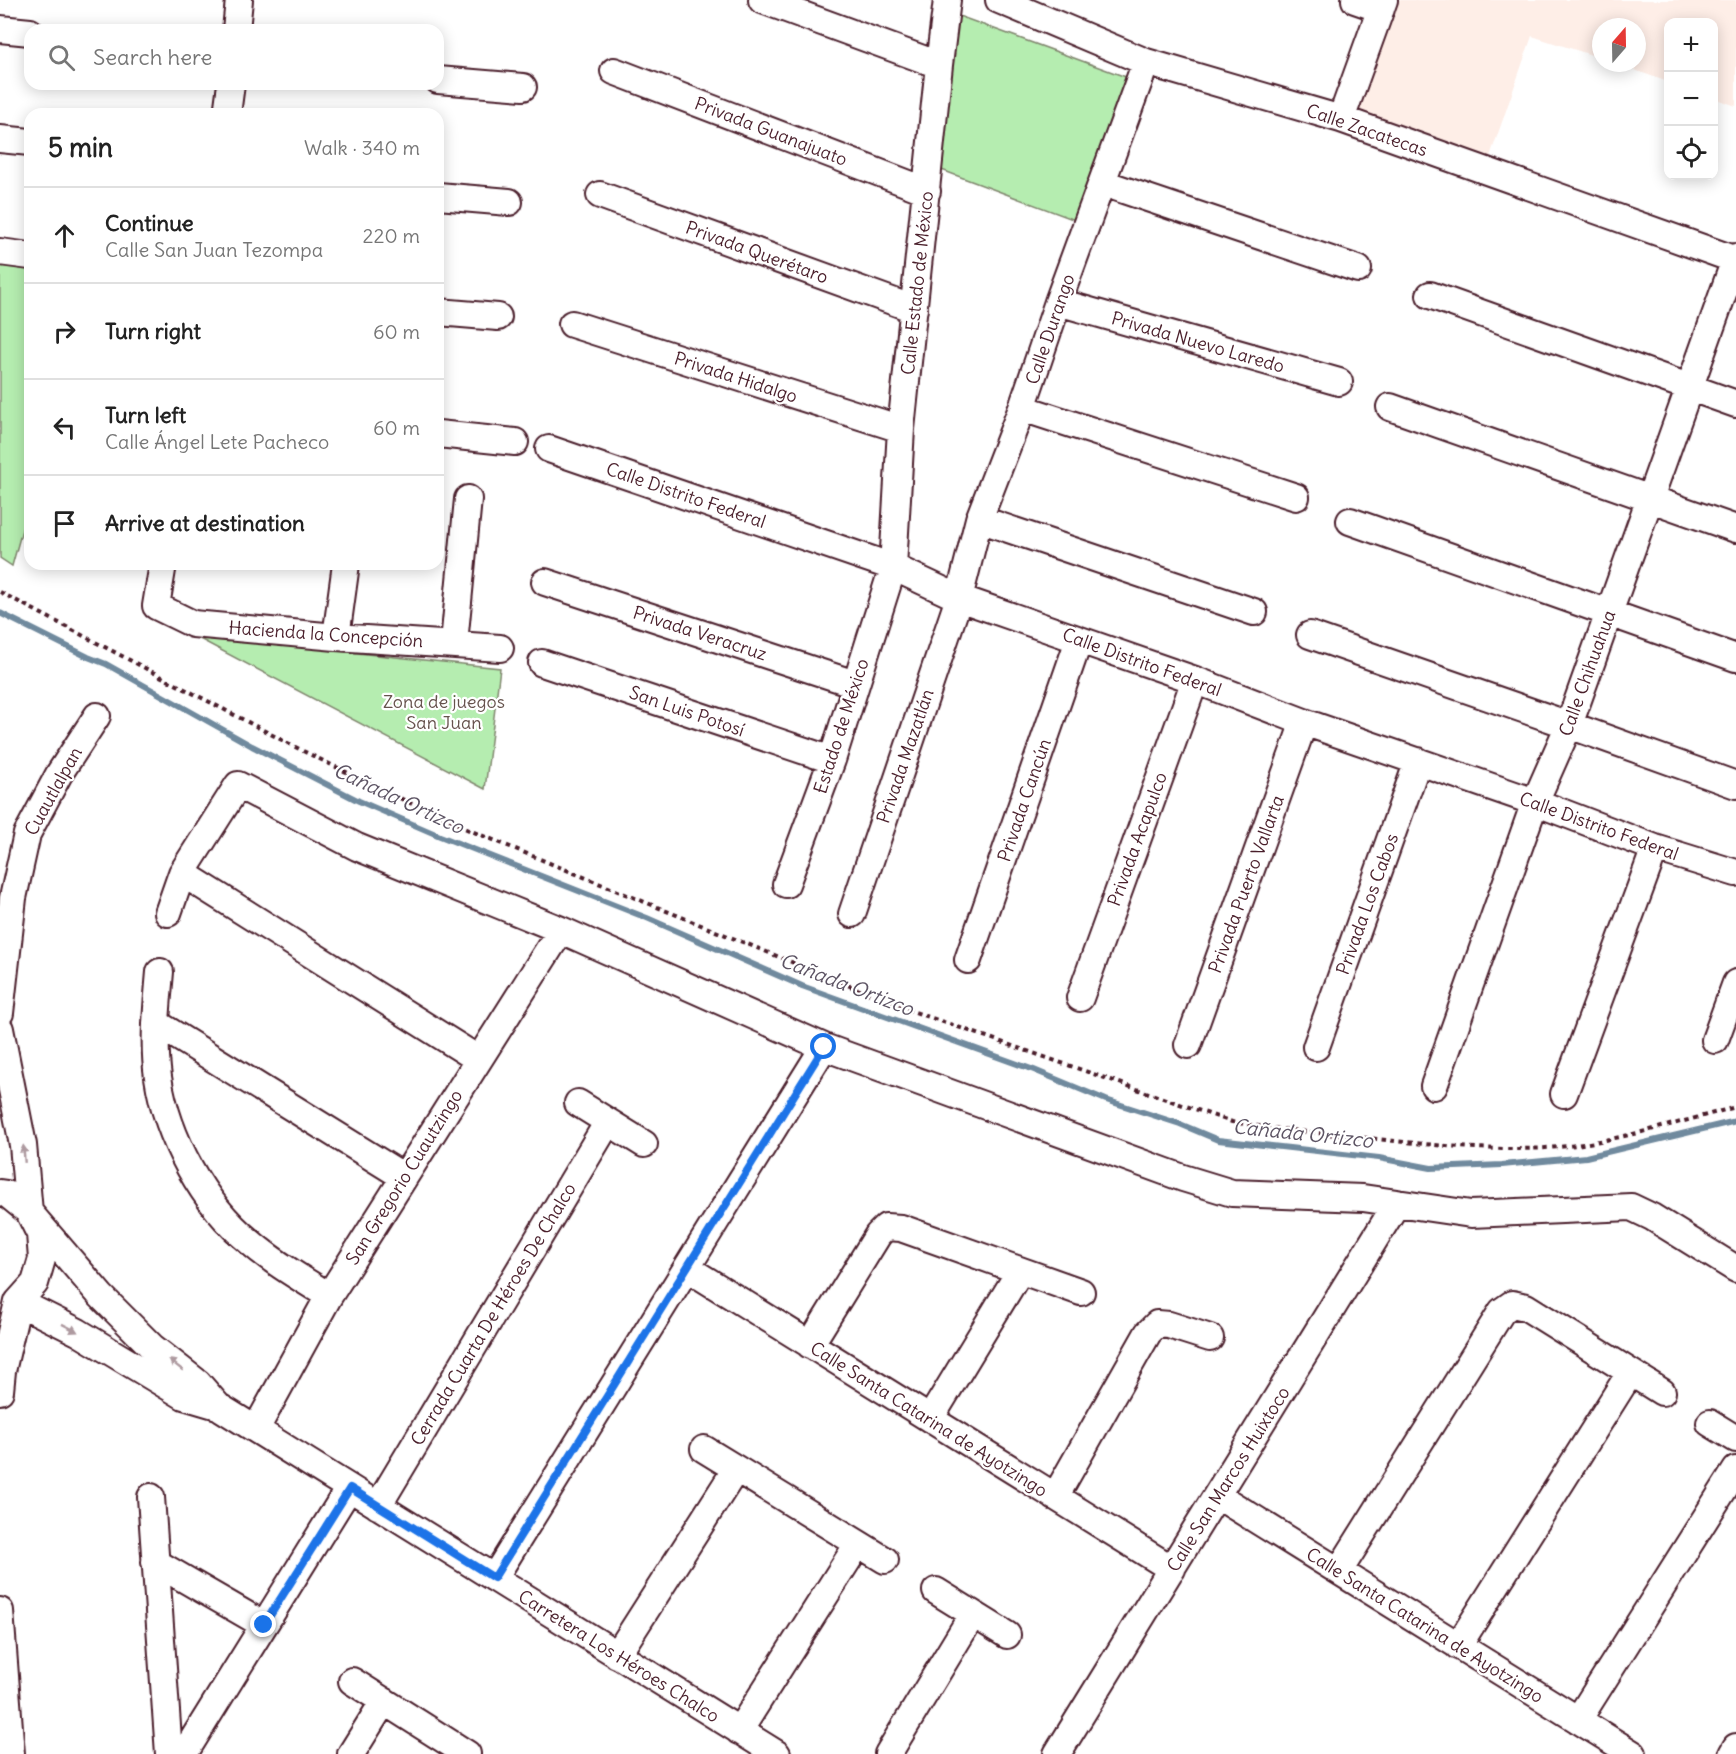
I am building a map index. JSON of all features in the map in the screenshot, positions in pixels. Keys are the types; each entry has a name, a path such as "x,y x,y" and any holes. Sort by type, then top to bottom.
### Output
{"street":[{"path":"237,24 239,0"},
{"path":"762,0 939,65"},
{"name":"Calle Estado de México","path":"893,567 901,429 947,0"},
{"name":"Calle Zacatecas","path":"999,0 1146,62 1341,119 1736,259"},
{"path":"1341,119 1382,5 1355,0"},
{"path":"0,29 24,31"},
{"name":"Calle Durango","path":"959,598 979,519 1022,408 1058,302 1146,62"},
{"name":"Privada Guanajuato","path":"614,71 927,191"},
{"path":"444,80 522,87"},
{"path":"229,108 230,90"},
{"path":"0,139 24,141"},
{"path":"1103,183 1358,269"},
{"name":"Privada Querétaro","path":"600,195 914,309"},
{"path":"444,197 509,202"},
{"path":"0,252 24,255"},
{"name":"Calle Chihuahua","path":"1434,1086 1535,802 1569,724 1736,259"},
{"path":"1430,295 1736,404"},
{"name":"Privada Nuevo Laredo","path":"1058,302 1338,382"},
{"path":"444,312 498,317"},
{"name":"Privada Hidalgo","path":"572,324 901,429"},
{"path":"1390,407 1736,529"},
{"path":"1022,408 1296,497"},
{"path":"444,435 515,442"},
{"name":"Calle Distrito Federal","path":"549,448 893,567 959,598 1535,802 1655,848 1736,873"},
{"path":"454,643 468,499"},
{"path":"979,519 1254,612"},
{"path":"1350,522 1736,658"},
{"name":"Estado de México","path":"786,884 832,760 893,567"},
{"name":"Hacienda la Concepción","path":"162,570 156,606 193,624 336,637 454,643 500,648"},
{"path":"336,637 345,570"},
{"name":"Privada Veracruz","path":"545,582 855,684"},
{"name":"Privada Mazatlán","path":"852,914 959,598"},
{"path":"1310,635 1569,724 1736,786"},
{"name":"Privada Cancún","path":"968,960 1079,640"},
{"name":"San Luis Potosí","path":"542,663 832,760"},
{"name":"Privada Acapulco","path":"1080,998 1195,680"},
{"name":"Cuautlalpan","path":"0,1013 13,898 27,834 59,774 97,716"},
{"name":"Privada Puerto Vallarta","path":"1188,1045 1304,722"},
{"name":"Privada Los Cabos","path":"1316,1047 1418,761"},
{"path":"168,913 182,873 238,785 357,847 561,930 824,1047 1183,1178 1232,1193 1363,1198 1471,1214 1631,1207 1652,1217 1736,1269"},
{"path":"1564,1094 1655,848"},
{"path":"182,873 478,1059"},
{"name":"San Gregorio Cuautzingo","path":"256,1429 329,1296 561,930"},
{"path":"160,972 156,1023 158,1078 182,1154 204,1192 248,1241 277,1263 329,1296"},
{"path":"1715,1040 1736,983"},
{"path":"156,1023 404,1177"},
{"path":"0,1029 23,1144 29,1212 40,1234 42,1259 34,1283 9,1306 0,1391"},
{"path":"494,1578 824,1047"},
{"path":"578,1103 644,1144"},
{"name":"Cerrada Cuarta De Héroes De Chalco","path":"378,1506 608,1122"},
{"name":"Carretera Los Héroes Chalco","path":"0,1193 7,1194 29,1212 101,1296 152,1347 198,1383 218,1406"},
{"name":"Calle San Marcos Huixtoco","path":"1057,1754 1397,1203"},
{"path":"810,1345 878,1235 886,1227 901,1228 1081,1292"},
{"name":"Calle Santa Catarina de Ayotzingo","path":"687,1268 1172,1569"},
{"path":"930,1419 1020,1271"},
{"path":"1339,1571 1502,1311 1512,1304 1526,1307 1662,1392"},
{"name":"Carretera Los Héroes Chalco","path":"9,1306 78,1332 184,1396 218,1406 777,1754"},
{"path":"1054,1497 1148,1333 1157,1324 1169,1325 1210,1338"},
{"path":"1458,1646 1630,1373"},
{"path":"1710,1423 1736,1439"},
{"path":"704,1449 885,1560"},
{"path":"617,1655 736,1469"},
{"path":"1578,1720 1736,1470"},
{"path":"184,1754 350,1488"},
{"name":"Calle Santa Catarina de Ayotzingo","path":"1218,1496 1633,1754"},
{"path":"151,1497 169,1754"},
{"path":"739,1731 858,1544"},
{"path":"155,1562 264,1625"},
{"path":"936,1591 1007,1635"},
{"path":"0,1611 11,1754"},
{"path":"888,1754 973,1614"},
{"path":"352,1681 467,1754"},
{"path":"351,1754 384,1701"},
{"path":"1732,1754 1736,1748"}],"path":[{"path":"0,592 303,751 447,820 906,1009 1232,1122 1283,1130 1441,1146 1505,1149 1575,1145 1645,1132 1736,1107"}],"shaded area":[{"path":"1391,0 1736,0 1736,106 1718,99 1718,18 1664,18 1664,81 1640,72 1646,72 1646,18 1592,18 1592,55 1532,36 1487,165 1350,117"}],"green space":[{"path":"956,15 1126,77 1078,221 939,169"},
{"path":"0,263 24,265 24,523 12,566 0,558"},
{"name":"Zona de juegos San Juan","path":"194,636 500,668 485,789"}],"waterway":[{"name":"Cañada Ortizco","path":"0,613 106,664 252,746 359,801 440,836 647,918 802,986 1034,1070 1106,1100 1180,1124 1218,1140 1379,1158 1431,1168 1502,1165 1586,1157 1736,1121"}],"route":[{"path":"264,1625 350,1488 494,1578 824,1047"}]}
